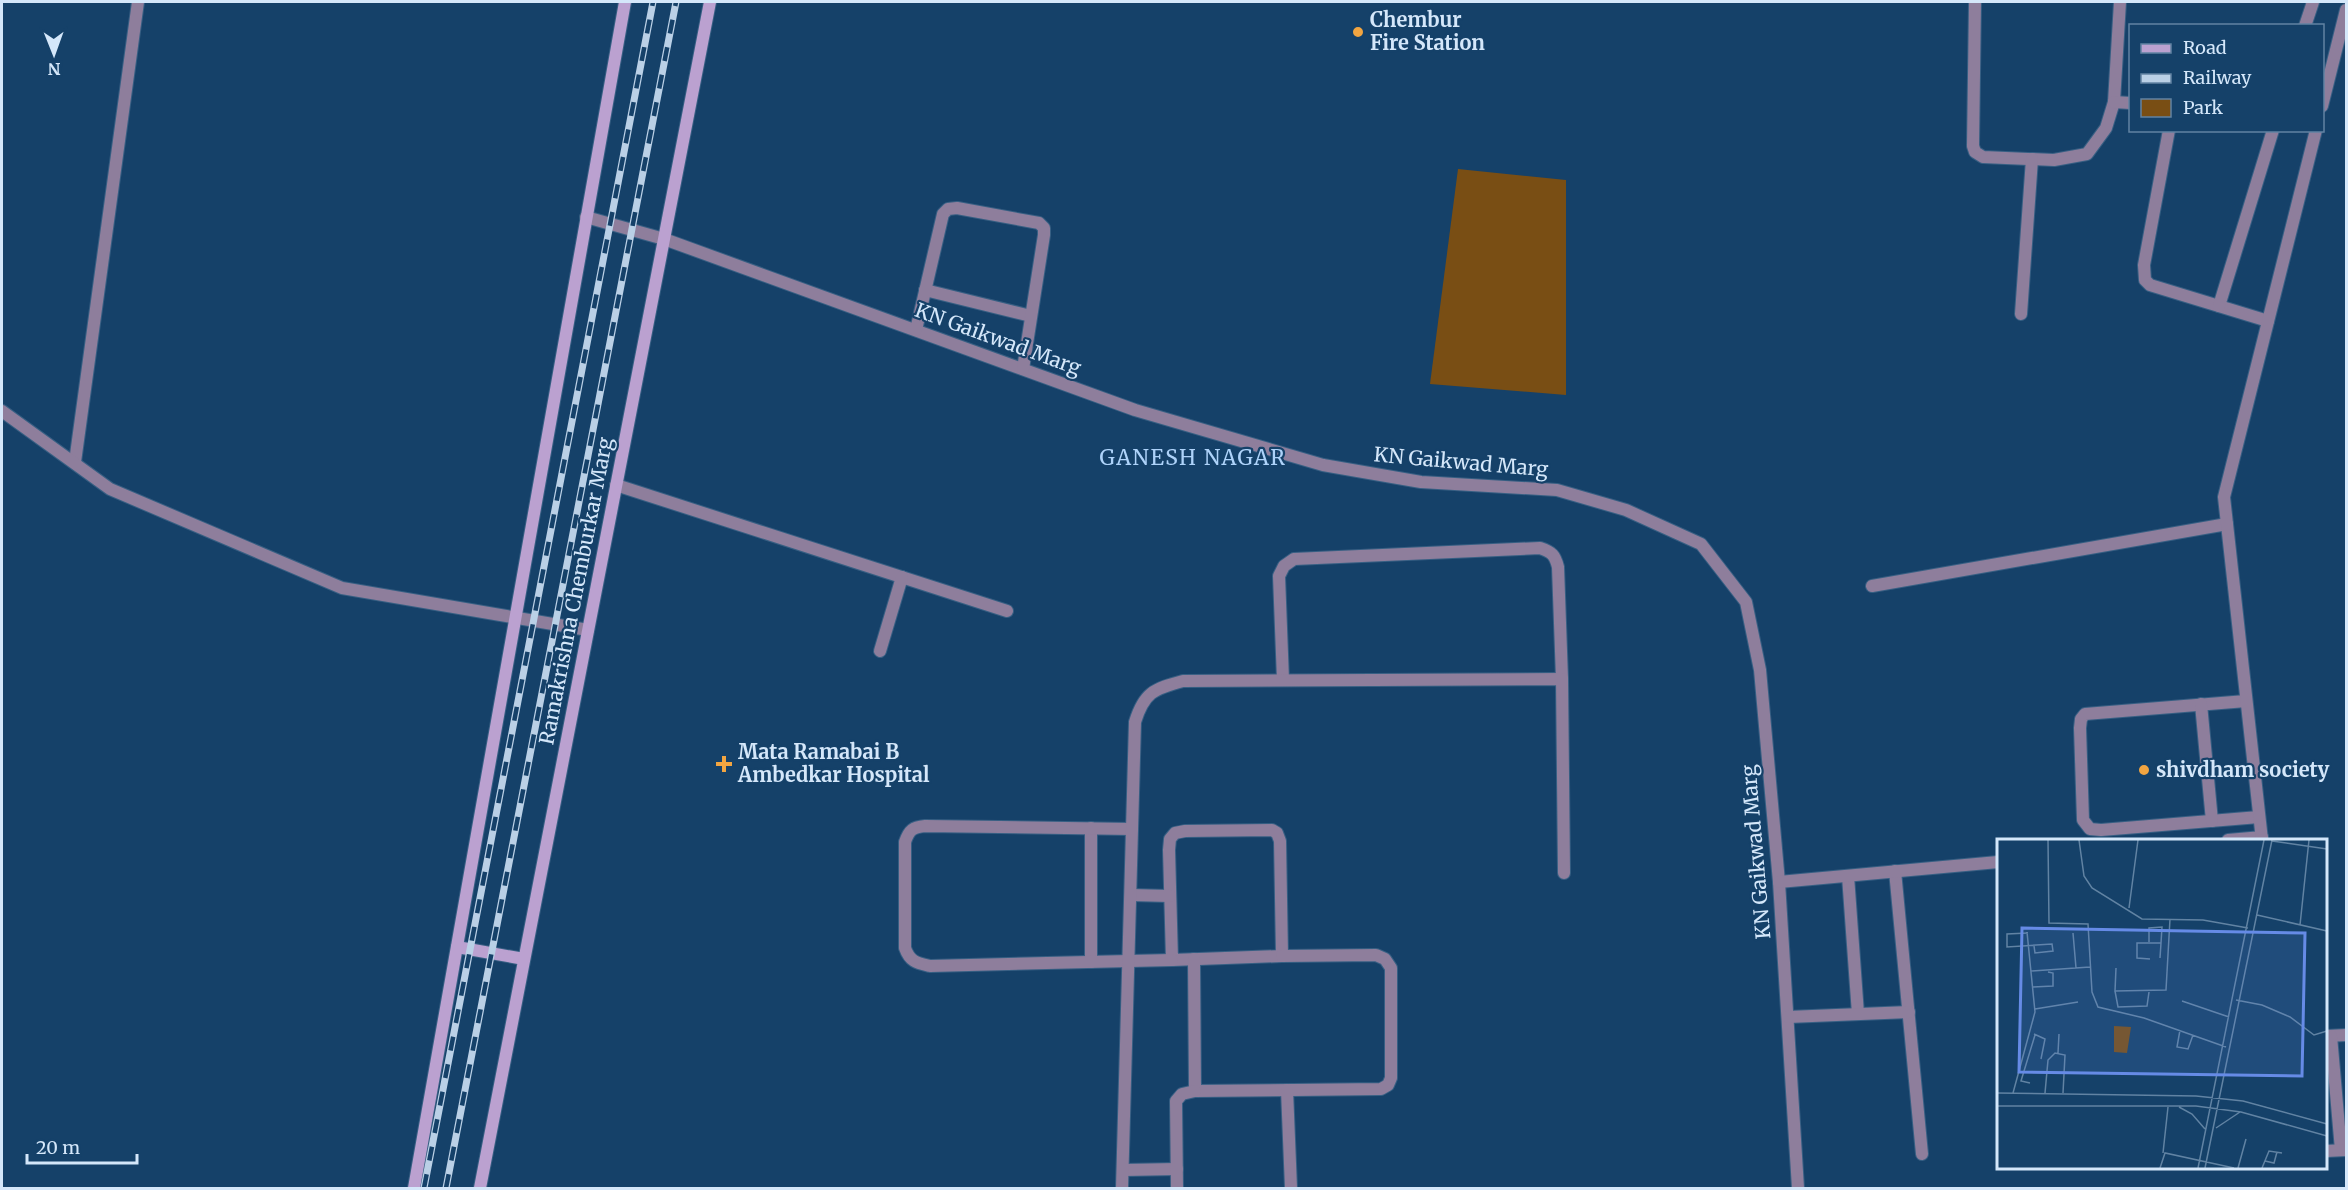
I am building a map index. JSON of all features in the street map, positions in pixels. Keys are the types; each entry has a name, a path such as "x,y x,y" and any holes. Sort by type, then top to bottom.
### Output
{"main road":[{"path":"414,1188 625,2"},
{"name":"Ramakrishna Chemburkar Marg","path":"480,1188 710,2"},
{"path":"457,947 524,959"}],"street":[{"path":"75,462 138,2"},
{"path":"1975,2 1973,146 1975,152 1983,157 2054,160 2087,154 2106,128 2114,102 2120,2"},
{"path":"2306,24 2313,2"},
{"path":"2324,98 2346,10"},
{"path":"2114,102 2129,104"},
{"path":"2169,132 2143,274 2145,280 2150,285 2268,321"},
{"path":"2219,306 2272,132"},
{"path":"2262,839 2224,497 2315,132"},
{"path":"2021,314 2032,159"},
{"path":"916,330 943,214 948,209 957,208 1039,223 1044,228 1044,235 1023,369"},
{"name":"KN Gaikwad Marg","path":"586,217 664,239 1135,410 1323,465 1421,482 1557,490 1626,510 1701,544 1746,602 1760,670 1779,882 1798,1188"},
{"path":"925,290 1031,316"},
{"path":"2,411 110,489 342,588 588,630"},
{"path":"616,485 1007,611"},
{"path":"1872,586 2227,524"},
{"path":"1283,680 1279,576 1284,566 1294,559 1540,548 1550,551 1556,556 1558,567 1562,679 1564,873"},
{"path":"880,651 902,577"},
{"path":"1122,1188 1135,722 1141,702 1160,687 1182,681 1562,679"},
{"path":"2247,701 2085,714 2081,719 2083,820 2090,829 2101,831 2259,817"},
{"path":"2201,704 2212,821"},
{"path":"1132,829 916,826 908,831 904,842 905,948 908,958 916,963 930,966 1282,956 1376,955 1384,959 1391,968 1391,1077 1388,1085 1381,1089 1195,1091 1182,1095 1176,1101 1177,1188"},
{"path":"1091,828 1091,962"},
{"path":"1172,960 1170,839 1175,833 1185,831 1272,830 1277,833 1280,841 1282,956"},
{"path":"1779,882 1997,862"},
{"path":"1895,871 1922,1154"},
{"path":"1848,876 1858,1014"},
{"path":"1131,895 1170,896"},
{"path":"1194,959 1195,1091"},
{"path":"1788,1017 1909,1012"},
{"path":"2327,1151 2344,1150 2328,1036 2346,1035"},
{"path":"1287,1090 1291,1188"},
{"path":"1123,1170 1177,1169"}],"green space":[{"path":"1458,169 1566,180 1566,395 1430,384"}],"railway":[{"path":"424,1188 653,2"},
{"path":"446,1188 676,2"}],"place":[{"name":"Chembur Fire Station","path":"1358,32"},
{"name":"Mata Ramabai B Ambedkar Hospital","path":"724,764"},
{"name":"shivdham society","path":"2144,770"}],"district":[{"name":"GANESH NAGAR","path":"1193,458"}]}
